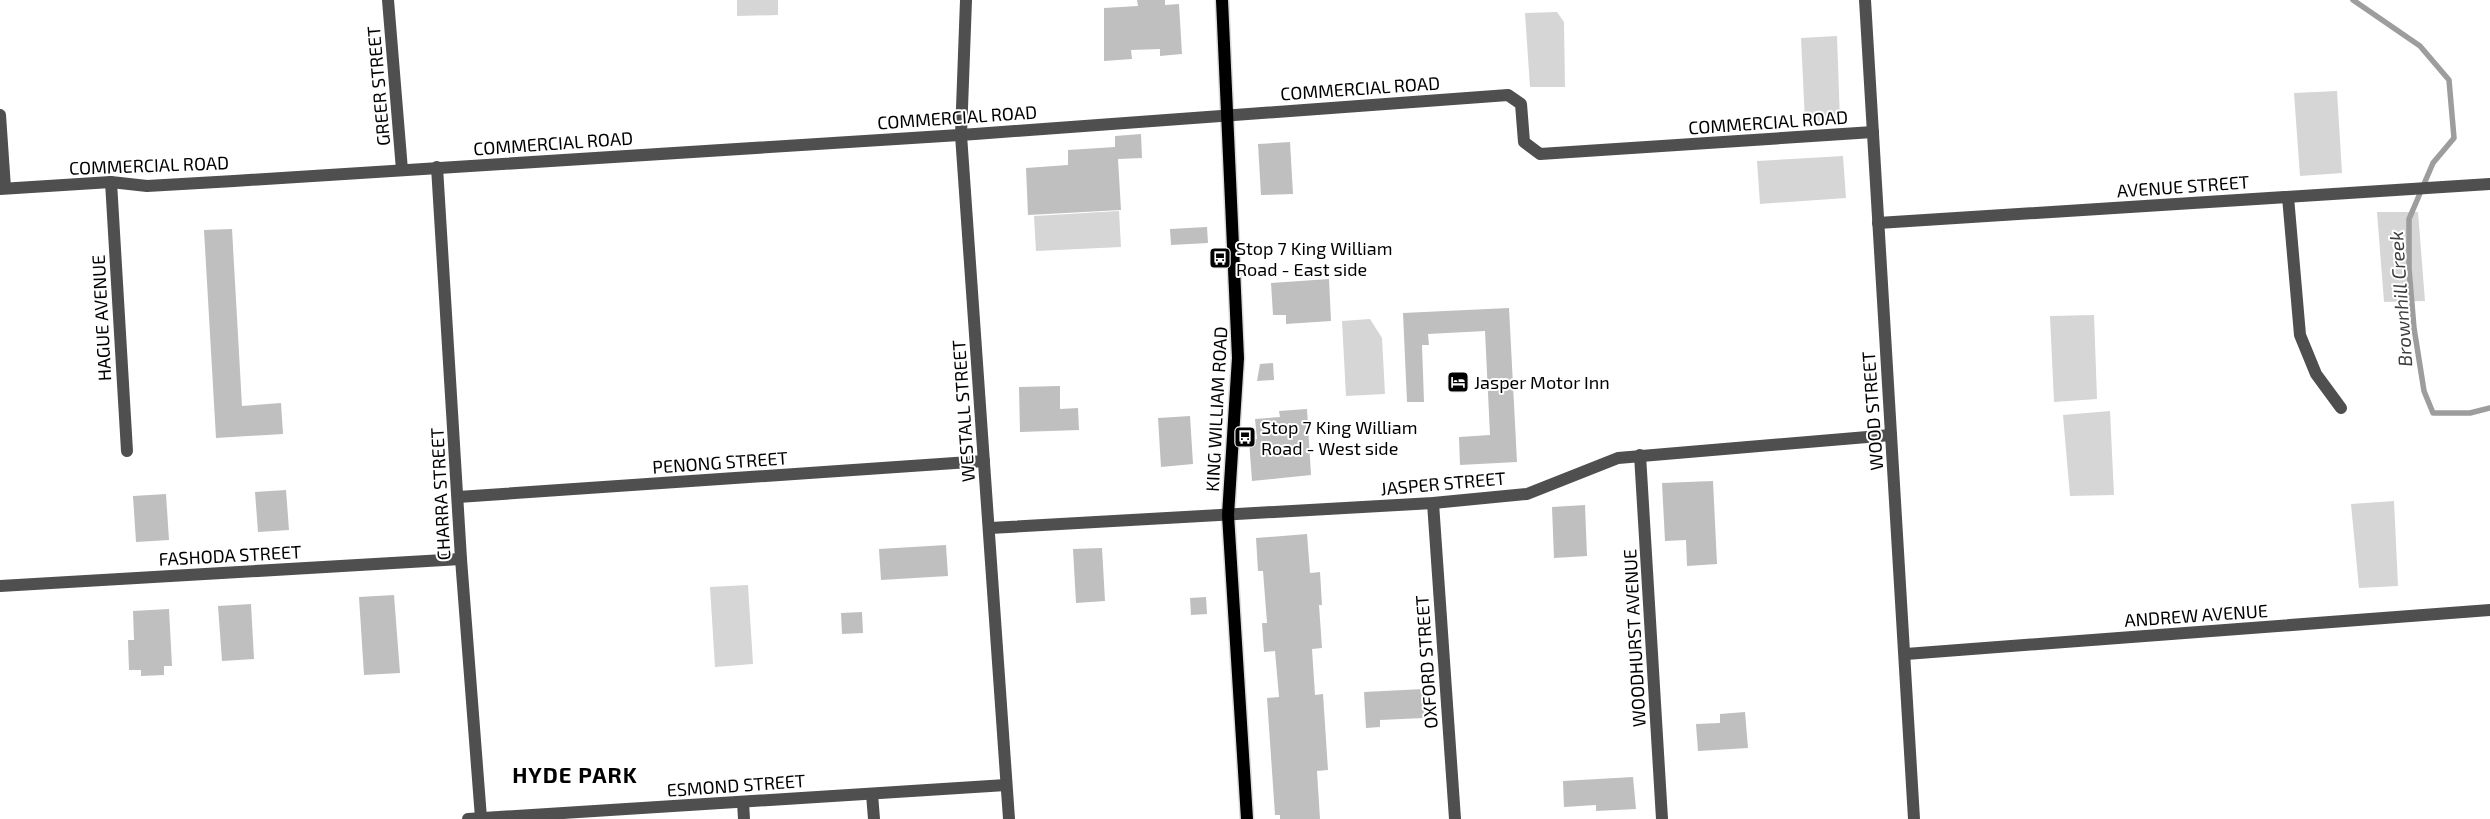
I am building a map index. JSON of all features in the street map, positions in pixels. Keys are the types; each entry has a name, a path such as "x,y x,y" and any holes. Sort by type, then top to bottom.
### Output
{"main road":[{"name":"KING WILLIAM ROAD","path":"1222,0 1238,358 1228,516 1247,819"}],"street":[{"name":"GREER STREET","path":"388,0 402,170"},
{"name":"WESTALL STREET","path":"966,0 962,135 990,528 1008,819"},
{"name":"WOOD STREET","path":"1864,0 1906,654 1914,819"},
{"name":"COMMERCIAL ROAD","path":"3,189 111,182 147,186 962,135 1508,95 1522,104 1524,142 1540,154 1873,132"},
{"path":"0,115 3,189"},
{"name":"CHARRA STREET","path":"437,167 458,497 474,819"},
{"name":"HAGUE AVENUE","path":"111,182 127,451"},
{"name":"AVENUE STREET","path":"1878,223 2490,184"},
{"path":"2288,197 2300,335 2316,374 2341,408"},
{"name":"JASPER STREET","path":"990,528 1228,516 1433,503 1527,494 1618,458 1891,435"},
{"name":"WOODHURST AVENUE","path":"1640,455 1662,819"},
{"name":"PENONG STREET","path":"458,497 984,462"},
{"name":"OXFORD STREET","path":"1433,503 1455,819"},
{"name":"FASHODA STREET","path":"0,586 461,559"},
{"name":"ANDREW AVENUE","path":"1906,654 2490,610"},
{"name":"ESMOND STREET","path":"474,819 564,816 1006,785"},
{"path":"872,794 874,819"},
{"path":"743,802 744,819"}],"shaded area":[{"path":"737,0 778,0 778,15 737,16"},
{"path":"1557,12 1564,22 1565,87 1530,87 1525,13"},
{"path":"1837,36 1840,121 1805,122 1801,38"},
{"path":"2337,91 2342,173 2300,176 2294,93"},
{"path":"1843,156 1846,198 1760,204 1757,161"},
{"path":"1119,211 1121,247 1036,251 1034,216"},
{"path":"2377,212 2418,212 2425,301 2384,302"},
{"path":"2094,315 2097,399 2054,402 2050,316"},
{"path":"1370,319 1382,338 1385,394 1346,396 1342,321"},
{"path":"2110,411 2114,495 2070,496 2063,415"},
{"path":"2394,501 2398,586 2359,588 2351,504"},
{"path":"748,585 753,664 715,667 710,587"}],"building":[{"path":"1137,0 1165,0 1165,5 1179,4 1182,54 1160,56 1160,49 1131,50 1132,59 1104,61 1104,8 1138,6"},
{"path":"1141,134 1142,158 1118,159 1121,210 1028,215 1026,168 1068,165 1068,150 1115,147 1115,136"},
{"path":"1290,142 1293,194 1261,195 1258,144"},
{"path":"1207,227 1208,243 1171,245 1170,229"},
{"path":"232,229 242,406 281,403 283,434 216,438 204,230"},
{"path":"1329,279 1331,321 1286,324 1286,315 1273,315 1271,283"},
{"path":"1509,308 1517,462 1460,465 1459,437 1490,435 1485,331 1428,334 1429,345 1422,345 1424,402 1407,402 1403,313"},
{"path":"1273,363 1274,380 1257,381 1260,364"},
{"path":"1060,386 1060,409 1078,408 1079,430 1020,432 1019,387"},
{"path":"1307,409 1311,475 1252,481 1249,440 1257,439 1255,419 1280,417 1279,411"},
{"path":"1190,416 1193,464 1161,467 1158,418"},
{"path":"1713,481 1717,564 1687,566 1686,540 1665,541 1662,483"},
{"path":"286,490 289,530 258,532 255,492"},
{"path":"166,494 169,540 136,542 133,496"},
{"path":"1585,505 1587,556 1554,558 1552,507"},
{"path":"1307,534 1310,573 1320,572 1322,605 1319,605 1322,648 1312,649 1315,695 1323,694 1328,770 1317,771 1320,819 1280,819 1280,815 1275,815 1267,698 1279,697 1275,651 1264,652 1262,623 1267,623 1263,571 1258,571 1256,538"},
{"path":"946,545 948,576 881,580 879,549"},
{"path":"1102,548 1105,601 1076,603 1073,549"},
{"path":"394,595 400,673 364,675 359,597"},
{"path":"1206,597 1207,614 1191,615 1190,598"},
{"path":"251,604 254,659 222,661 218,606"},
{"path":"169,609 172,666 164,666 164,675 141,676 141,670 129,670 128,640 134,640 133,611"},
{"path":"862,612 863,633 842,634 841,613"},
{"path":"1423,689 1424,718 1380,720 1380,727 1366,728 1364,692"},
{"path":"1745,712 1748,748 1698,751 1696,724 1720,723 1720,714"},
{"path":"1633,777 1636,809 1596,811 1596,805 1564,807 1563,781"}],"waterway":[{"name":"Brownhill Creek","path":"2353,0 2420,46 2449,80 2454,138 2433,163 2409,219 2409,269 2414,328 2424,391 2433,413 2470,413 2490,408"}],"place":[{"name":"Stop 7 King William Road - East side","path":"1220,258"},
{"name":"Jasper Motor Inn","path":"1458,382"},
{"name":"Stop 7 King William Road - West side","path":"1245,437"}],"district":[{"name":"HYDE PARK","path":"575,774"}]}
